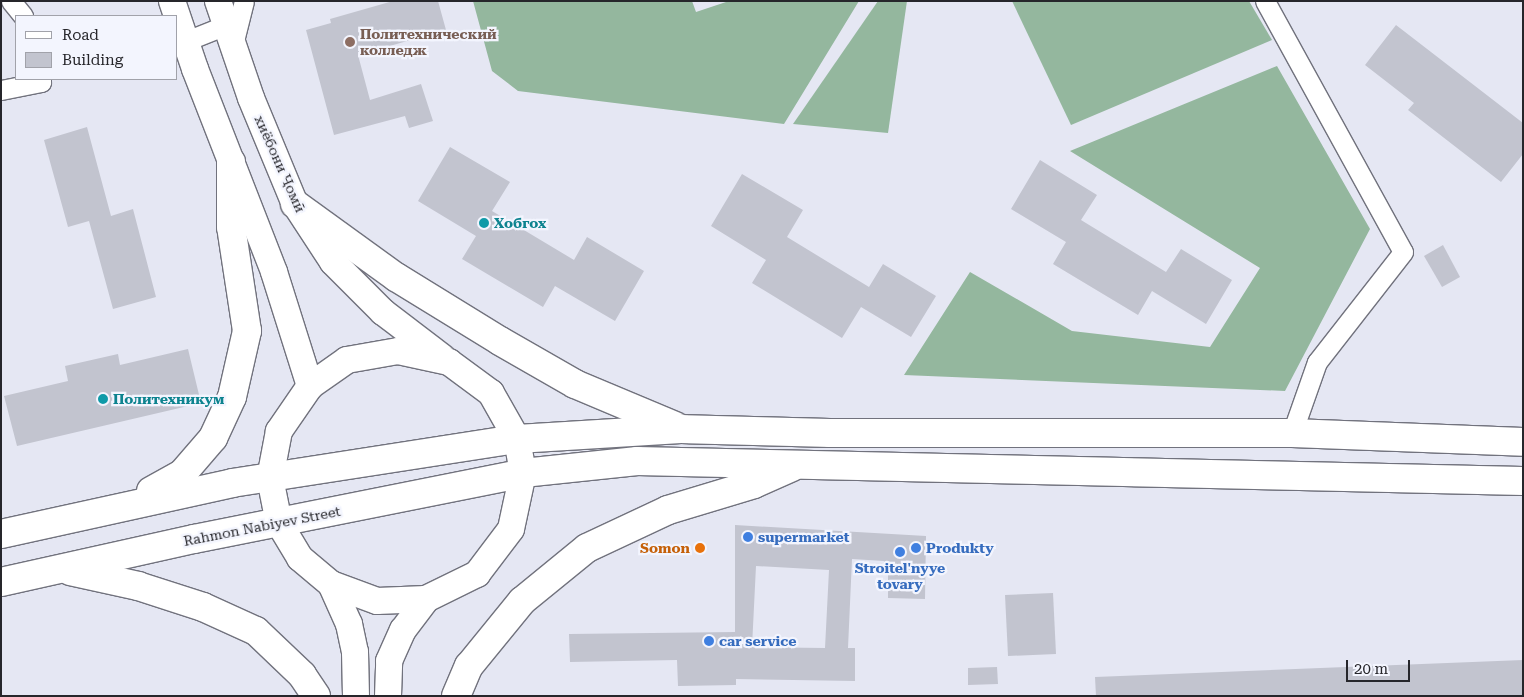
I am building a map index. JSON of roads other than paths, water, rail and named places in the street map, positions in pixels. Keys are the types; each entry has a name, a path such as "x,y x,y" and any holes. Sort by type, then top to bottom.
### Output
{"main road":[{"path":"172,1 175,15"},
{"name":"хиёбони Ҷомӣ","path":"226,24 251,98 295,204 332,262 383,312 491,393 517,439 523,473"},
{"path":"178,29 181,43 231,162 274,272 310,386"},
{"path":"119,507 182,474 213,438 232,397 247,331 231,228 231,162"},
{"path":"295,204 396,277 500,341 575,384 681,429"},
{"path":"449,362 398,351 347,360 310,386 278,431 270,478 279,522 300,558 331,584 377,601 426,599 477,574 512,529 523,473"},
{"path":"1,534 232,483 517,439 681,429 830,433 1292,433 1523,442"},
{"path":"830,433 830,466"},
{"name":"Rahmon Nabiyev Street","path":"1,582 279,522 523,473 636,461 1523,481"},
{"path":"456,696 469,666 522,600 587,548 668,510 754,484 797,465"},
{"path":"61,569 138,586 203,606 256,631 302,674 316,696"},
{"path":"331,584 349,624 356,652 356,696"},
{"path":"388,696 389,661 403,630 426,599"}],"street":[{"path":"11,1 22,15"},
{"path":"181,43 226,24 244,1"},
{"path":"1265,1 1403,252 1317,362 1292,433"},
{"path":"1,90 44,80"}],"place":[{"name":"Политехнический колледж","path":"350,42"},
{"name":"Хобгох","path":"484,223"},
{"name":"Политехникум","path":"103,399"},
{"name":"supermarket","path":"748,537"},
{"name":"Somon","path":"700,548"},
{"name":"Produkty","path":"916,548"},
{"name":"Stroitel'nyye tovary","path":"900,552"},
{"name":"car service","path":"709,641"}]}
